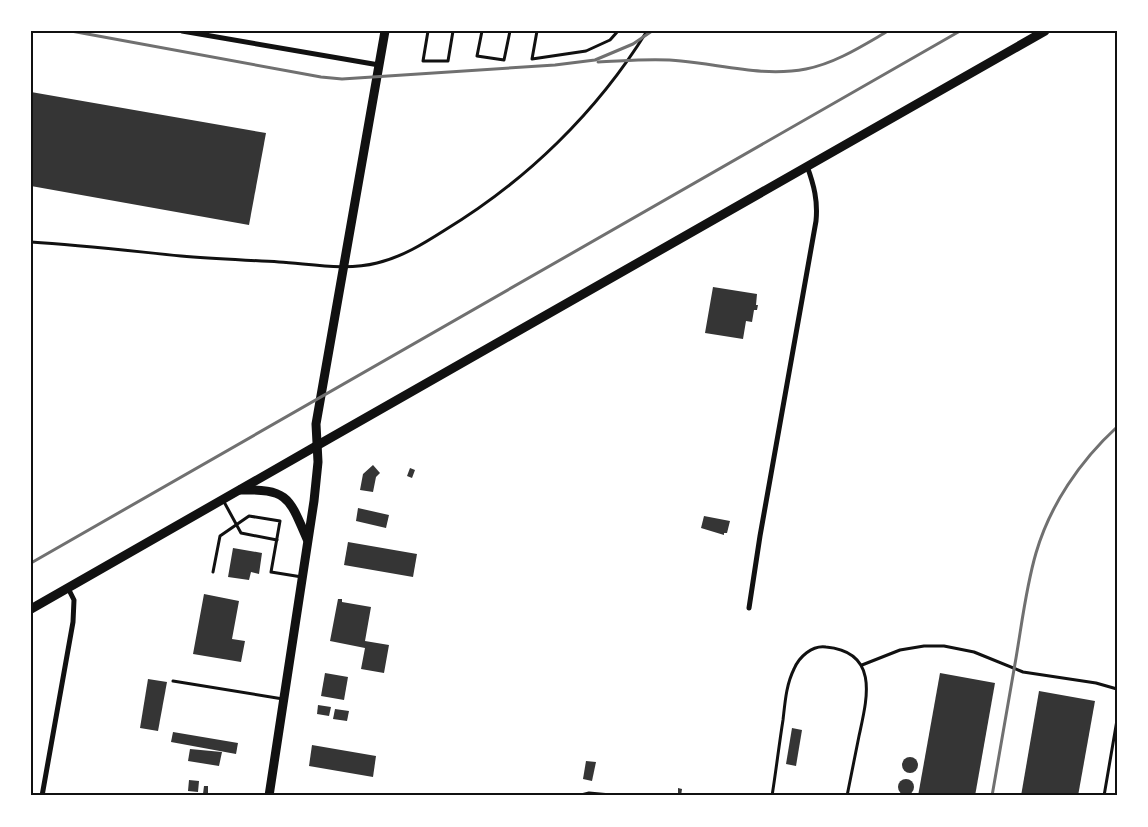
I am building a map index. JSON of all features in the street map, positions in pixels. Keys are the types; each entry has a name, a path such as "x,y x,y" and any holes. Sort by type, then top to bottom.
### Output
{"main road":[{"path":"269,796 303,577 318,462 316,424 385,31"},
{"path":"31,609 1045,31"},
{"path":"237,490 272,491 284,498 293,508 308,541"}],"street":[{"path":"182,31 379,65"},
{"path":"748,608 816,221 815,190 807,166"},
{"path":"42,796 73,622 74,600 68,588"}],"lane":[{"path":"428,31 423,61 448,61 453,31"},
{"path":"482,31 477,56 504,60 510,31"},
{"path":"536,31 532,59 586,51 610,40 618,31"},
{"path":"31,242 183,256 344,266 376,263 411,251 464,218 507,187 566,135 602,96 629,61 647,31"},
{"path":"222,499 241,533 277,540"},
{"path":"214,572 220,536 249,516 280,521 271,572 303,577"},
{"path":"772,796 788,682 800,657 812,649 824,646 839,649 850,654 862,665 867,678 867,698 847,796"},
{"path":"862,665 900,650 924,646 944,646 974,652 1023,672 1096,683 1117,689"},
{"path":"173,681 284,700"},
{"path":"1104,796 1117,720"},
{"path":"577,796 589,793 622,796"}],"building":[{"path":"31,92 266,133 249,225 31,186"},
{"path":"713,287 757,294 757,310 754,310 752,322 746,321 743,339 705,333"},
{"path":"373,465 380,473 376,477 373,492 360,490 363,474"},
{"path":"410,468 415,470 412,478 407,476"},
{"path":"358,508 389,515 386,528 356,521"},
{"path":"704,516 730,521 727,533 724,533 724,535 701,528"},
{"path":"348,542 417,554 413,577 344,565"},
{"path":"233,548 262,553 259,574 251,572 249,580 228,577"},
{"path":"204,594 239,601 232,639 245,641 241,662 193,654"},
{"path":"338,599 342,599 342,602 371,607 365,641 389,645 384,673 361,669 365,648 330,641"},
{"path":"325,673 348,677 344,700 321,696"},
{"path":"940,673 995,683 975,796 918,796"},
{"path":"148,679 167,682 158,731 140,728"},
{"path":"1039,691 1095,701 1078,796 1021,796"},
{"path":"318,705 331,707 329,716 317,714"},
{"path":"335,709 349,711 347,721 333,719"},
{"path":"792,728 802,730 796,766 786,764"},
{"path":"173,732 238,743 236,754 171,742"},
{"path":"312,745 376,756 373,777 309,766"},
{"path":"190,749 222,752 219,766 188,761"},
{"path":"907,757 913,757 918,762 916,771 907,773 902,768 902,762"},
{"path":"586,761 596,762 592,781 583,779"},
{"path":"906,779 912,781 914,787 912,793 906,795 900,793 898,787 900,781"},
{"path":"189,780 199,781 198,792 188,791"},
{"path":"204,786 208,786 208,794 203,794"},
{"path":"678,788 682,789 681,796 678,796"}],"railway":[{"path":"71,31 321,77 342,79 555,65 595,60 633,44 652,31"},
{"path":"598,62 671,60 744,70 790,71 828,63 888,31"},
{"path":"31,563 960,31"},
{"path":"992,796 1027,592 1042,535 1058,501 1079,469 1103,440 1117,427"}]}
